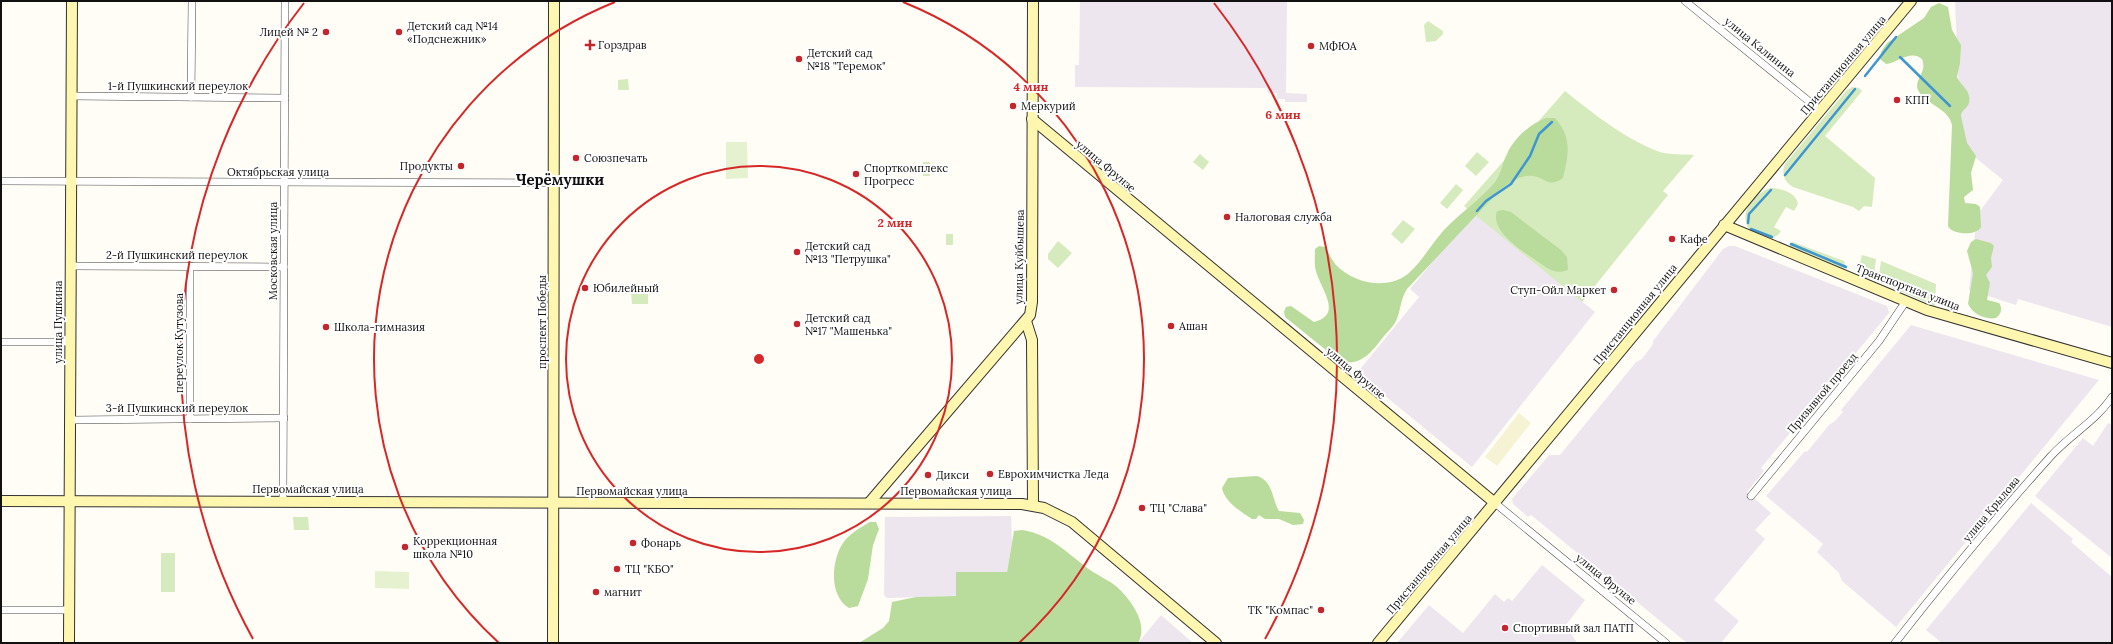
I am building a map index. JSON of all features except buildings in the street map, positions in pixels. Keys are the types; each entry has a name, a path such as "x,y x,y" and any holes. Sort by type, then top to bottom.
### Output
{"main road":[{"name":"улица Пушкина","path":"69,643 72,1"},
{"name":"проспект Победы","path":"553,643 554,1"},
{"name":"улица Куйбышева","path":"869,503 1026,321 1031,308 1032,1"},
{"name":"Пристанционная улица","path":"1378,643 1911,1"},
{"name":"улица Фрунзе","path":"1032,119 1495,503"},
{"name":"Транспортная улица","path":"1724,225 1944,316 2112,363"},
{"path":"1026,321 1032,340 1033,505"},
{"name":"Первомайская улица","path":"1,501 869,503 1033,505 1055,512 1072,522 1216,643"}],"street":[{"path":"191,97 192,1"},
{"name":"Московская улица","path":"283,501 286,1"},
{"name":"улица Калинина","path":"1685,1 1821,110"},
{"name":"1-й Пушкинский переулок","path":"71,96 285,98"},
{"name":"Октябрьская улица","path":"1,181 285,183 554,182"},
{"name":"2-й Пушкинский переулок","path":"70,266 284,267"},
{"name":"переулок Кутузова","path":"190,266 190,419"},
{"name":"Призывной проезд","path":"1751,496 1879,341 1906,301"},
{"path":"1,342 70,342"},
{"name":"улица Крылова","path":"1895,643 2052,454 2070,436 2097,414 2112,397"},
{"name":"3-й Пушкинский переулок","path":"70,420 284,418"},
{"name":"улица Фрунзе","path":"1495,503 1666,643"},
{"path":"1,610 69,610"}],"shaded area":[{"path":"1080,1 1287,1 1286,93 1307,94 1307,102 1285,102 1285,99 1277,99 1277,93 1268,93 1267,88 1075,87 1075,65 1079,65"},
{"path":"1955,1 2112,1 2112,327 2018,299 2016,305 1969,290 1977,215 2003,180 1961,146"},
{"path":"1473,213 1595,312 1472,467 1357,373 1419,297 1410,289"},
{"path":"1729,246 1735,246 1887,306 1889,313 1761,468 1764,471 1747,492 1771,513 1755,530 1765,539 1714,600 1739,621 1721,643 1687,643 1531,515 1528,517 1513,504 1512,499 1549,455 1560,455 1636,362 1642,359 1653,344 1653,341 1723,249"},
{"path":"1911,325 2099,380 1896,627 1842,581 1839,573 1817,552 1823,544 1766,496 1805,451 1807,452 1829,425 1843,412 1841,410"},
{"path":"1519,413 1531,423 1497,466 1485,457"},
{"path":"2108,423 2112,425 2112,558 2035,496 2083,438 2093,446"},
{"path":"2031,503 2073,539 2071,542 2112,577 2112,643 1942,643 1926,630"},
{"path":"1011,516 1012,542 1007,572 956,572 956,596 887,598 884,595 885,517"},
{"path":"1542,565 1585,600 1566,625 1577,643 1397,643 1429,605 1463,633 1495,594 1504,602 1508,598 1512,601"},
{"path":"1161,615 1193,643 1138,643"}],"green space":[{"path":"1939,3 1948,7 1952,30 1961,45 1960,63 1957,77 1968,92 1970,99 1961,116 1967,143 1976,156 1971,173 1973,190 1964,197 1965,203 1976,204 1980,207 1981,227 1979,230 1970,233 1959,233 1950,229 1948,226 1952,125 1947,115 1923,96 1917,88 1923,68 1922,59 1913,55 1886,64 1880,59 1881,52 1887,43 1924,18 1931,7"},
{"path":"1428,21 1443,31 1443,34 1436,41 1426,42 1424,25"},
{"path":"628,79 629,90 618,90 618,80"},
{"path":"1852,87 1859,88 1862,91 1825,136 1875,178 1872,207 1864,206 1859,211 1853,207 1793,187 1787,183 1783,174 1785,164 1846,91"},
{"path":"1565,91 1586,108 1635,141 1664,153 1694,155 1663,191 1668,195 1582,302 1464,206"},
{"path":"1546,118 1555,118 1567,139 1568,153 1563,178 1551,183 1538,177 1524,176 1512,181 1501,189 1407,289 1395,323 1375,348 1364,358 1352,362 1345,362 1337,359 1285,317 1284,312 1286,307 1291,306 1314,322 1323,318 1328,313 1328,300 1318,278 1315,266 1315,249 1319,246 1325,247 1336,265 1344,272 1362,281 1372,283 1393,282 1410,272 1444,230 1495,182 1505,157 1518,137 1528,128"},
{"path":"726,142 747,142 748,178 726,179"},
{"path":"1477,152 1489,162 1476,176 1465,166"},
{"path":"1200,154 1209,162 1203,170 1193,162"},
{"path":"923,162 930,162 930,176 923,176"},
{"path":"1456,184 1463,190 1447,209 1440,203"},
{"path":"1770,188 1783,190 1791,194 1797,200 1798,204 1794,211 1786,207 1774,227 1781,231 1778,235 1770,239 1749,229 1745,217 1749,205 1753,199"},
{"path":"1503,210 1511,212 1561,250 1567,257 1568,270 1560,272 1547,268 1513,244 1499,228 1496,220 1497,211"},
{"path":"1403,220 1415,229 1402,244 1391,234"},
{"path":"946,234 953,234 953,245 946,245"},
{"path":"1976,239 1991,243 1994,246 1991,258 1992,267 1986,275 1990,283 1987,300 1999,303 2001,307 2000,313 1996,318 1980,316 1970,308 1968,304 1973,273 1967,251 1971,242"},
{"path":"1058,241 1072,253 1058,268 1048,259 1048,254"},
{"path":"1793,242 1844,261 1846,268 1842,270 1790,248 1790,244"},
{"path":"1862,255 1876,259 1874,275 1869,279 1857,274"},
{"path":"1881,261 1936,284 1935,306 1881,283 1879,276"},
{"path":"631,292 648,292 648,304 632,304"},
{"path":"1256,476 1262,478 1269,485 1279,511 1300,513 1304,520 1303,524 1293,525 1279,519 1265,519 1259,515 1256,519 1252,519 1229,502 1223,493 1222,488 1228,478"},
{"path":"293,517 308,517 309,530 294,530"},
{"path":"870,522 876,522 879,529 873,545 868,579 858,606 849,608 838,595 835,587 834,568 836,559 839,550 848,537"},
{"path":"1022,530 1042,536 1060,546 1093,572 1117,587 1133,605 1140,620 1141,636 1138,643 859,643 883,628 889,621 892,602 916,597 956,596 956,572 1007,572 1014,531"},
{"path":"161,553 175,553 175,592 161,592"},
{"path":"375,571 409,572 409,589 375,588"}],"waterway":[{"path":"1865,76 1896,37"},
{"path":"1818,94 1853,51"},
{"path":"1900,57 1950,106"},
{"path":"1785,175 1855,89"},
{"path":"1477,211 1486,201 1511,184 1530,156 1539,134 1552,122"},
{"path":"1748,223 1749,214 1771,190"},
{"path":"1751,229 1772,237"},
{"path":"1791,244 1846,267"},
{"path":"1859,272 1871,276"}],"place":[{"name":"Лицей № 2","path":"326,32"},
{"name":"Детский сад №14 «Подснежник»","path":"399,32"},
{"name":"Горздрав","path":"590,45"},
{"name":"МФЮА","path":"1311,46"},
{"name":"Детский сад №18 \"Теремок\"","path":"799,59"},
{"name":"КПП","path":"1897,100"},
{"name":"Меркурий","path":"1013,106"},
{"name":"Союзпечать","path":"576,158"},
{"name":"Продукты","path":"461,166"},
{"name":"Спорткомплекс Прогресс","path":"856,174"},
{"name":"Налоговая служба","path":"1227,217"},
{"name":"Кафе","path":"1672,239"},
{"name":"Детский сад №13 \"Петрушка\"","path":"797,252"},
{"name":"Юбилейный","path":"585,288"},
{"name":"Ступ-Ойл Маркет","path":"1614,290"},
{"name":"Детский сад №17 \"Машенька\"","path":"797,324"},
{"name":"Ашан","path":"1171,326"},
{"name":"Школа-гимназия","path":"326,327"},
{"name":"Еврохимчистка Леда","path":"990,474"},
{"name":"Дикси","path":"928,475"},
{"name":"ТЦ \"Слава\"","path":"1142,508"},
{"name":"Фонарь","path":"633,543"},
{"name":"Коррекционная школа №10","path":"405,547"},
{"name":"ТЦ \"КБО\"","path":"617,569"},
{"name":"магнит","path":"596,592"},
{"name":"ТК \"Компас\"","path":"1321,610"},
{"name":"Спортивный зал ПАТП","path":"1505,628"}],"district":[{"name":"Черёмушки","path":"560,180"}]}
